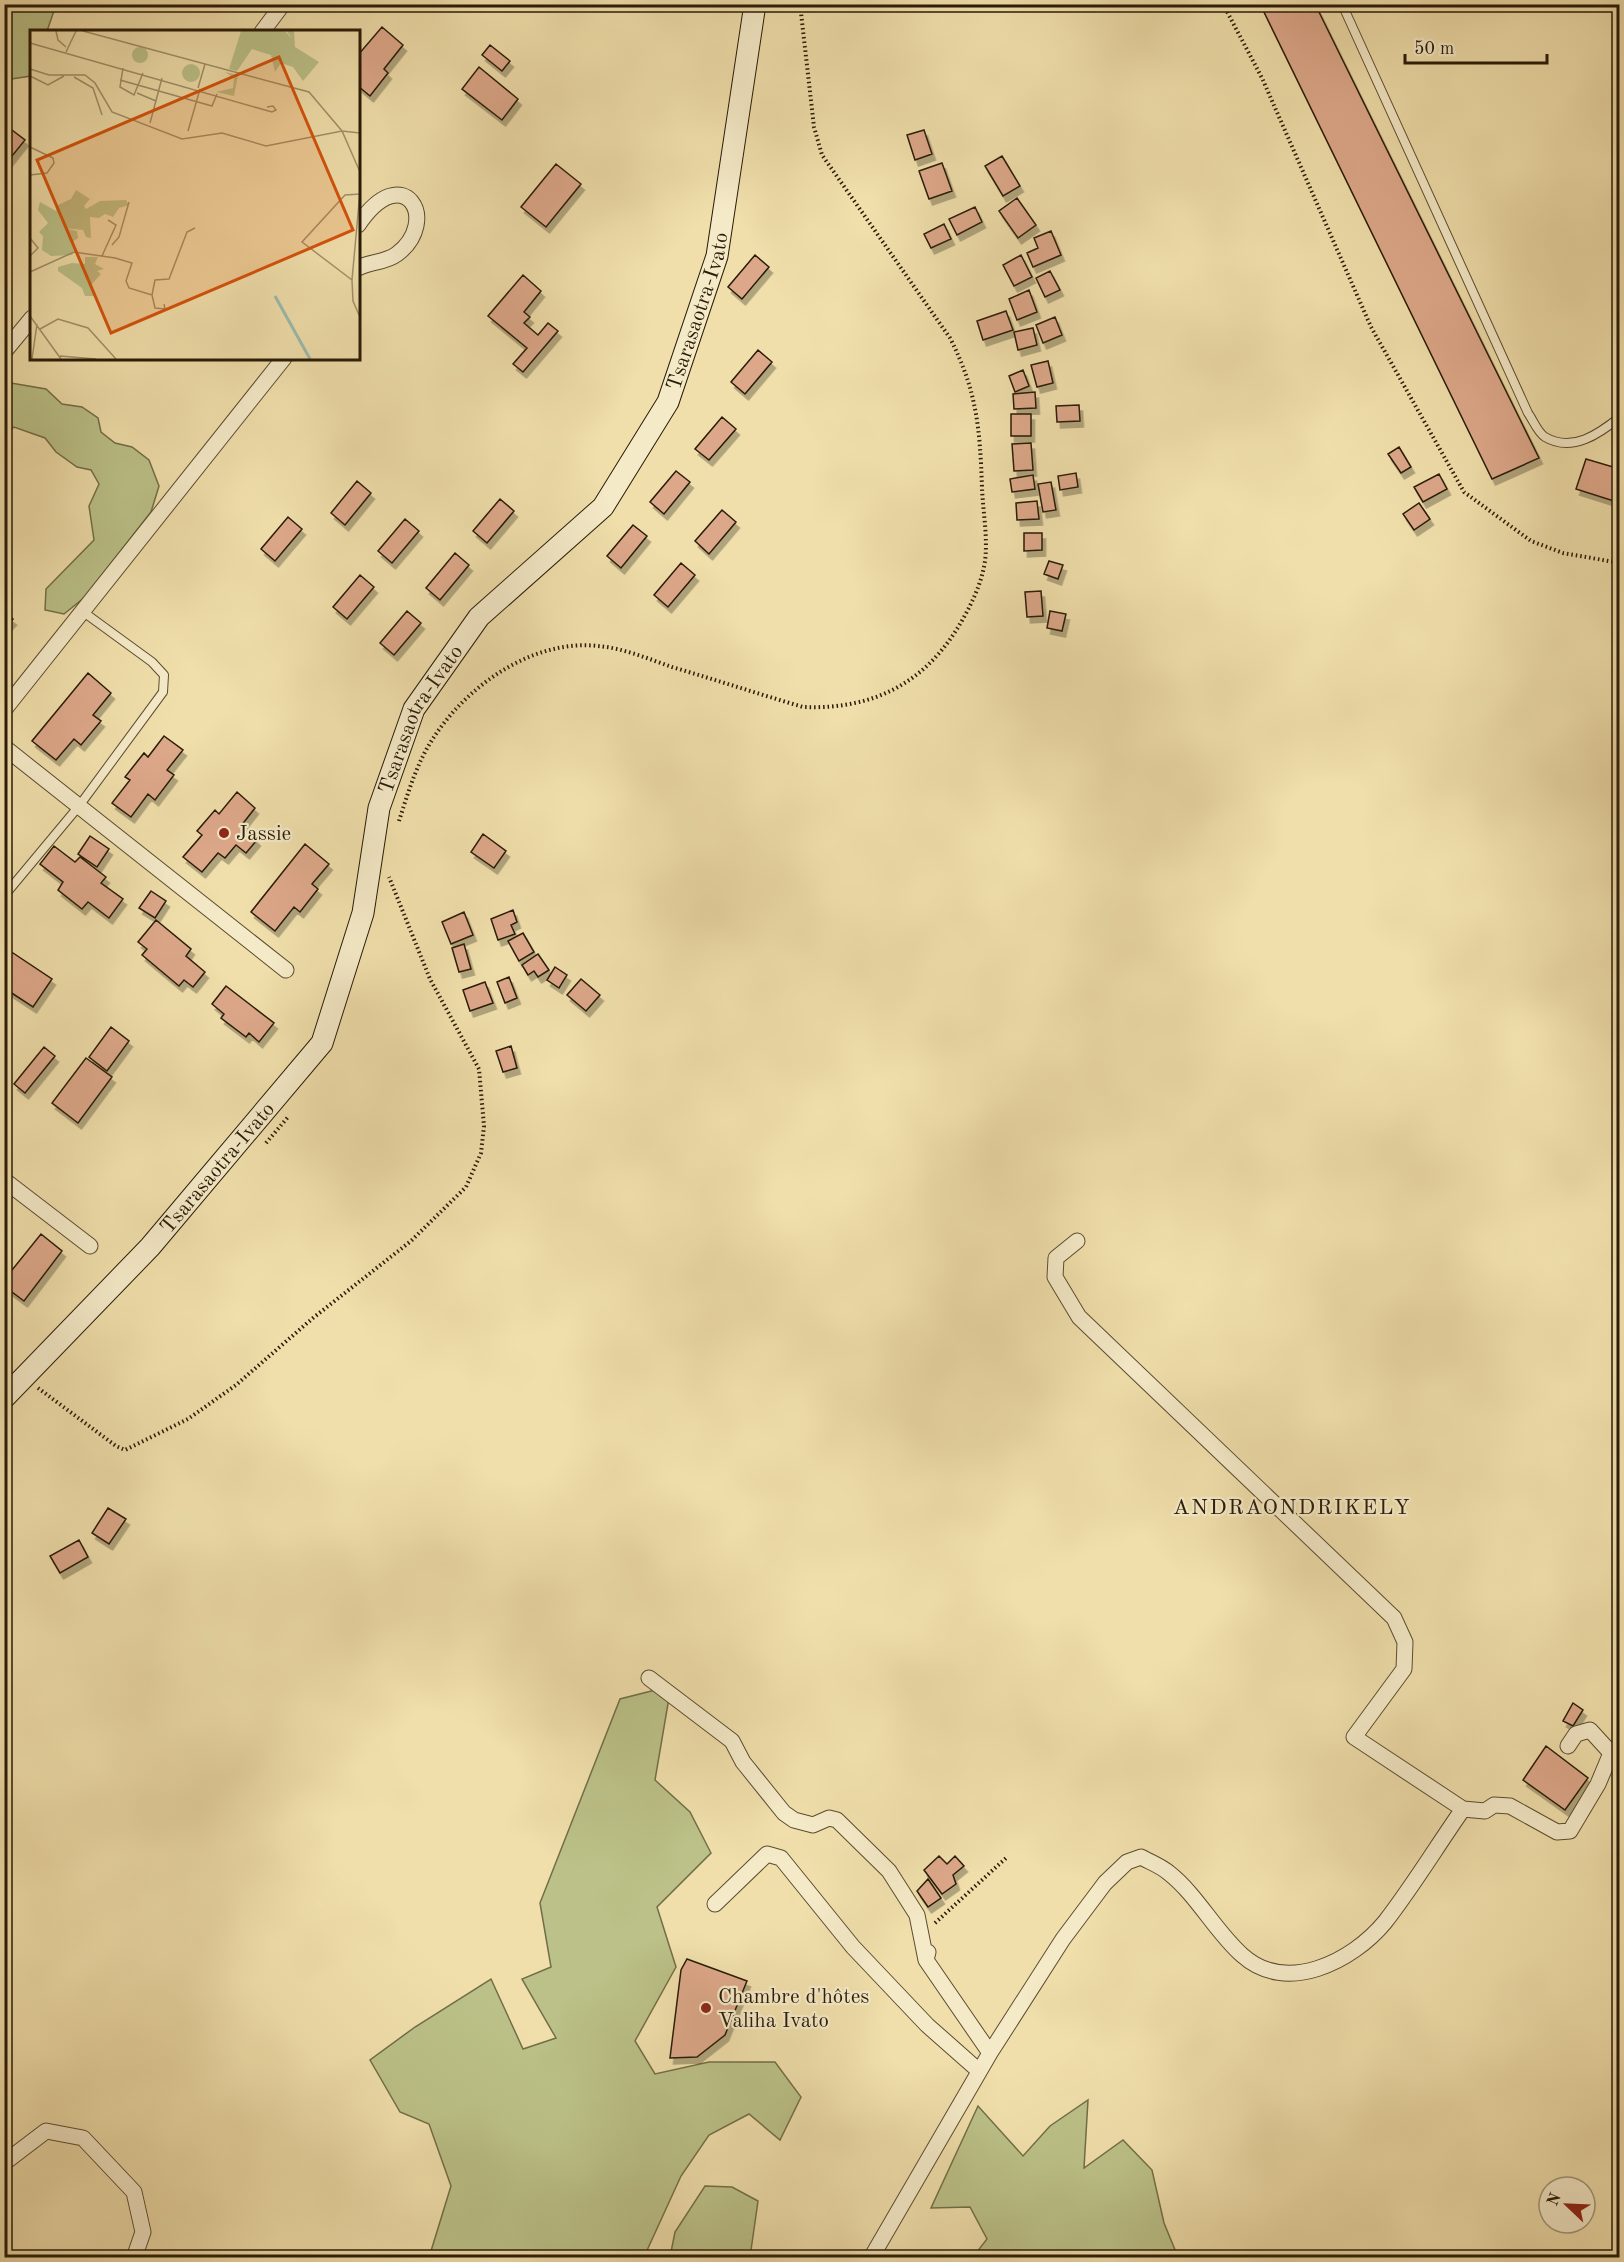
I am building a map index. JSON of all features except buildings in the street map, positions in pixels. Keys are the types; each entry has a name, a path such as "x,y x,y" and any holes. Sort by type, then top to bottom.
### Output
{"main road":[{"name":"Tsarasaotra-Ivato","path":"4,1398 150,1247 322,1043 363,913 379,808 414,709 479,617 603,507 668,402 717,256 755,4"}],"street":[{"path":"264,30 283,4"},
{"path":"360,222 386,195 398,194 410,200 417,210 417,220 410,242 384,262 369,263 360,267"},
{"path":"4,352 30,320"},
{"path":"4,710 282,360"},
{"path":"4,747 286,970"},
{"path":"4,1180 90,1246"},
{"path":"1077,1241 1056,1258 1055,1277 1079,1317 1394,1618 1405,1642 1404,1669 1354,1737 1463,1809 1485,1810 1494,1805 1510,1806 1557,1832 1570,1831 1598,1784 1611,1753 1590,1730 1576,1734 1568,1746"},
{"path":"649,1678 732,1741 743,1762 784,1813 794,1820 813,1825 829,1818 837,1820 890,1871 916,1916 928,1955 990,2053"},
{"path":"871,2258 979,2071 1063,1939 1105,1883 1126,1862 1141,1857 1169,1873 1242,1955 1260,1968 1281,1974 1302,1972 1328,1965 1357,1947 1384,1923 1463,1809"},
{"path":"715,1904 767,1854 781,1858 853,1947 927,2025 979,2071"},
{"path":"4,2163 46,2131 82,2138 134,2193 143,2232 134,2258"}],"lane":[{"path":"1342,4 1528,413 1544,436 1564,442 1583,442 1620,417"},
{"path":"4,896 79,806 163,692 164,675 152,662 82,611"}],"path":[{"path":"397,826 410,785 434,738 463,702 497,673 529,658 556,649 597,646 803,707 831,708 879,697 915,679 938,656 956,632 976,596 985,561 982,468 975,402 967,371 950,338 822,154 814,127 800,4"},
{"path":"1223,4 1262,78 1371,327 1464,492 1530,541 1563,553 1620,563"},
{"path":"42,1378 35,1386 116,1446 125,1450 188,1419 236,1385 313,1318 411,1241 466,1187 481,1153 484,1126 479,1069 430,979 385,866"},
{"path":"260,1150 295,1107"},
{"path":"928,1955 935,1923 1006,1858"}],"green space":[{"path":"4,5 56,5 47,30 30,30 30,76 5,80"},
{"path":"5,382 46,389 62,404 82,407 98,418 101,432 115,443 132,447 149,460 159,486 151,512 85,597 64,614 45,610 46,589 94,540 89,506 99,484 91,470 77,467 56,452 45,438 14,427 5,435"},
{"path":"671,1686 655,1780 690,1812 711,1853 657,1907 676,1967 635,2041 655,2074 709,2062 775,2062 801,2097 780,2140 749,2114 709,2135 681,2176 644,2257 440,2257 431,2251 451,2186 429,2124 400,2112 370,2060 415,2027 491,1979 523,2049 556,2038 522,1979 551,1967 540,1903 620,1699"},
{"path":"1088,2100 1084,2168 1123,2140 1152,2170 1164,2223 1178,2257 973,2257 987,2239 970,2207 931,2208 978,2106 1023,2156 1050,2126"},
{"path":"705,2186 732,2187 758,2201 750,2257 670,2257 675,2232"},
{"path":"1235,2253 1248,2257 1178,2257"}],"place":[{"name":"Jassie","path":"224,833"},
{"name":"Chambre d'hôtes Valiha Ivato","path":"706,2008"}],"district":[{"name":"ANDRAONDRIKELY","path":"1292,1506"}]}
